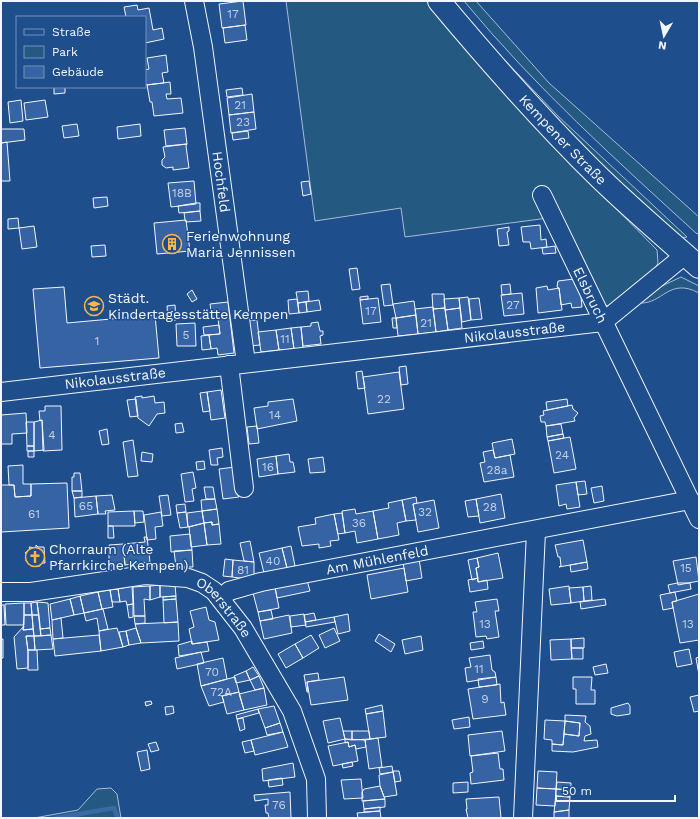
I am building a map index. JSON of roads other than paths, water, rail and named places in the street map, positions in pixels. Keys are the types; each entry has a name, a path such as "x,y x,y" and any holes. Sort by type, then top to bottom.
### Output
{"main road":[{"name":"Kempener Straße","path":"439,1 512,86 600,178 692,261"}],"street":[{"name":"Hochfeld","path":"194,1 202,47 238,364"},
{"name":"Elsbruch","path":"542,194 603,322 692,261"},
{"name":"Nikolausstraße","path":"1,392 150,373 603,322"},
{"path":"603,322 699,519"},
{"path":"238,364 244,488"},
{"name":"Am Mühlenfeld","path":"221,598 229,591 261,582 536,531 690,500"},
{"path":"523,818 536,531"},
{"name":"Oberstraße","path":"1,592 30,592 145,575 188,578 202,583 214,591 243,628 292,711 316,780 318,818"}],"waterway":[{"path":"56,818 114,808 118,818"}],"place":[{"name":"Ferienwohnung Maria Jennissen","path":"172,244"},
{"name":"Städt. Kindertagesstätte Kempen","path":"94,306"},
{"name":"Chorraum (Alte Pfarrkirche Kempen)","path":"35,557"}]}
